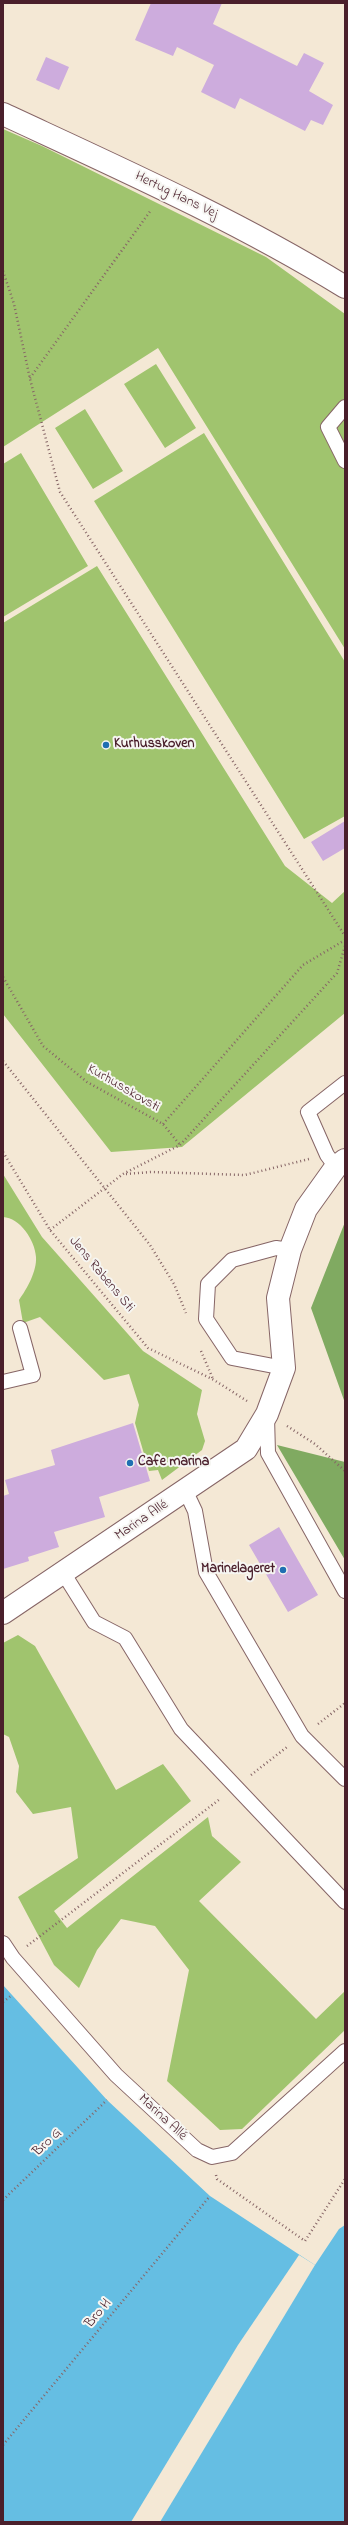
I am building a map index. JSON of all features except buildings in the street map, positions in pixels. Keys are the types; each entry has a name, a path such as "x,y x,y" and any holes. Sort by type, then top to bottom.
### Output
{"street":[{"name":"Hertug Hans Vej","path":"3,114 166,190 296,257 345,287"},
{"name":"Marina Allé","path":"3,1613 186,1492 246,1449 267,1414 284,1368 278,1298 290,1250 306,1210 336,1161"}],"lane":[{"path":"345,407 328,427 345,461"},
{"path":"336,1161 308,1112 345,1083"},
{"path":"284,1368 232,1358 206,1319 208,1284 232,1260 276,1248 290,1250"},
{"path":"3,1382 33,1375 20,1328"},
{"name":"Marina Allé","path":"267,1414 268,1453 345,1591"},
{"path":"186,1492 195,1511 206,1572 302,1736 345,1779"},
{"path":"64,1574 94,1622 125,1638 181,1729 235,1788 345,1902"},
{"name":"Marina Allé","path":"3,1943 12,1958 116,2075 197,2150 212,2157"},
{"path":"212,2157 232,2153 345,2051"}],"path":[{"path":"30,379 166,190"},
{"path":"3,270 14,304 30,379 60,492 345,936"},
{"path":"180,1145 163,1124 302,965 345,940"},
{"path":"50,1230 105,1190 123,1174 180,1145 337,973 345,946"},
{"name":"Kurhusskovsti","path":"3,977 43,1046 87,1082 163,1124"},
{"path":"3,1061 150,1246 174,1284 189,1321"},
{"name":"Jens Rabens Sti","path":"3,1152 50,1230 148,1348 214,1380 315,1444 345,1470"},
{"path":"123,1174 151,1172 246,1175 336,1161"},
{"path":"198,1343 214,1380"},
{"path":"12,1958 345,1703"},
{"path":"3,2002 12,1995"},
{"name":"Bro G","path":"3,2200 107,2100"},
{"path":"212,2157 217,2180 305,2241 345,2179"},
{"name":"Bro H","path":"3,2445 210,2196"}],"green space":[{"path":"3,129 42,146 266,257 345,314 345,649 158,348 3,447"},
{"path":"156,364 196,428 165,448 124,384"},
{"path":"85,409 123,471 93,489 55,428"},
{"path":"204,433 345,662 345,816 304,839 94,501"},
{"path":"21,453 88,566 3,617 3,464"},
{"name":"Kurhusskoven","path":"97,566 285,866 332,903 345,891 345,1013 182,1147 111,1152 3,1014 3,623"},
{"path":"3,1174 42,1237 143,1351 202,1390 197,1414 205,1441 202,1450 162,1480 158,1470 149,1471 135,1423 139,1405 129,1374 104,1380 40,1317 23,1323 19,1300 33,1274 36,1257 33,1244 26,1231 15,1221 3,1217"},
{"path":"345,1222 345,1403 311,1308"},
{"path":"277,1445 345,1462 345,1560"},
{"path":"18,1635 35,1646 116,1790 163,1764 191,1801 54,1911 67,1928 208,1817 212,1836 241,1862 199,1901 316,2019 345,1991 345,2030 242,2129 220,2130 167,2081 189,1970 155,1926 121,1919 97,1950 79,1988 54,1965 18,1897 78,1858 71,1807 33,1814 16,1792 19,1766 9,1737 3,1734 3,1643"}],"water":[{"path":"3,1985 107,2100 210,2196 315,2265 339,2229 345,2225 345,2522 3,2522"}],"pier":[{"path":"299,2255 315,2265 160,2522 131,2522 238,2345"}],"place":[{"name":"Kurhusskoven","path":"106,745"},
{"name":"Cafe marina","path":"130,1463"},
{"name":"Marinelageret","path":"283,1570"}]}
